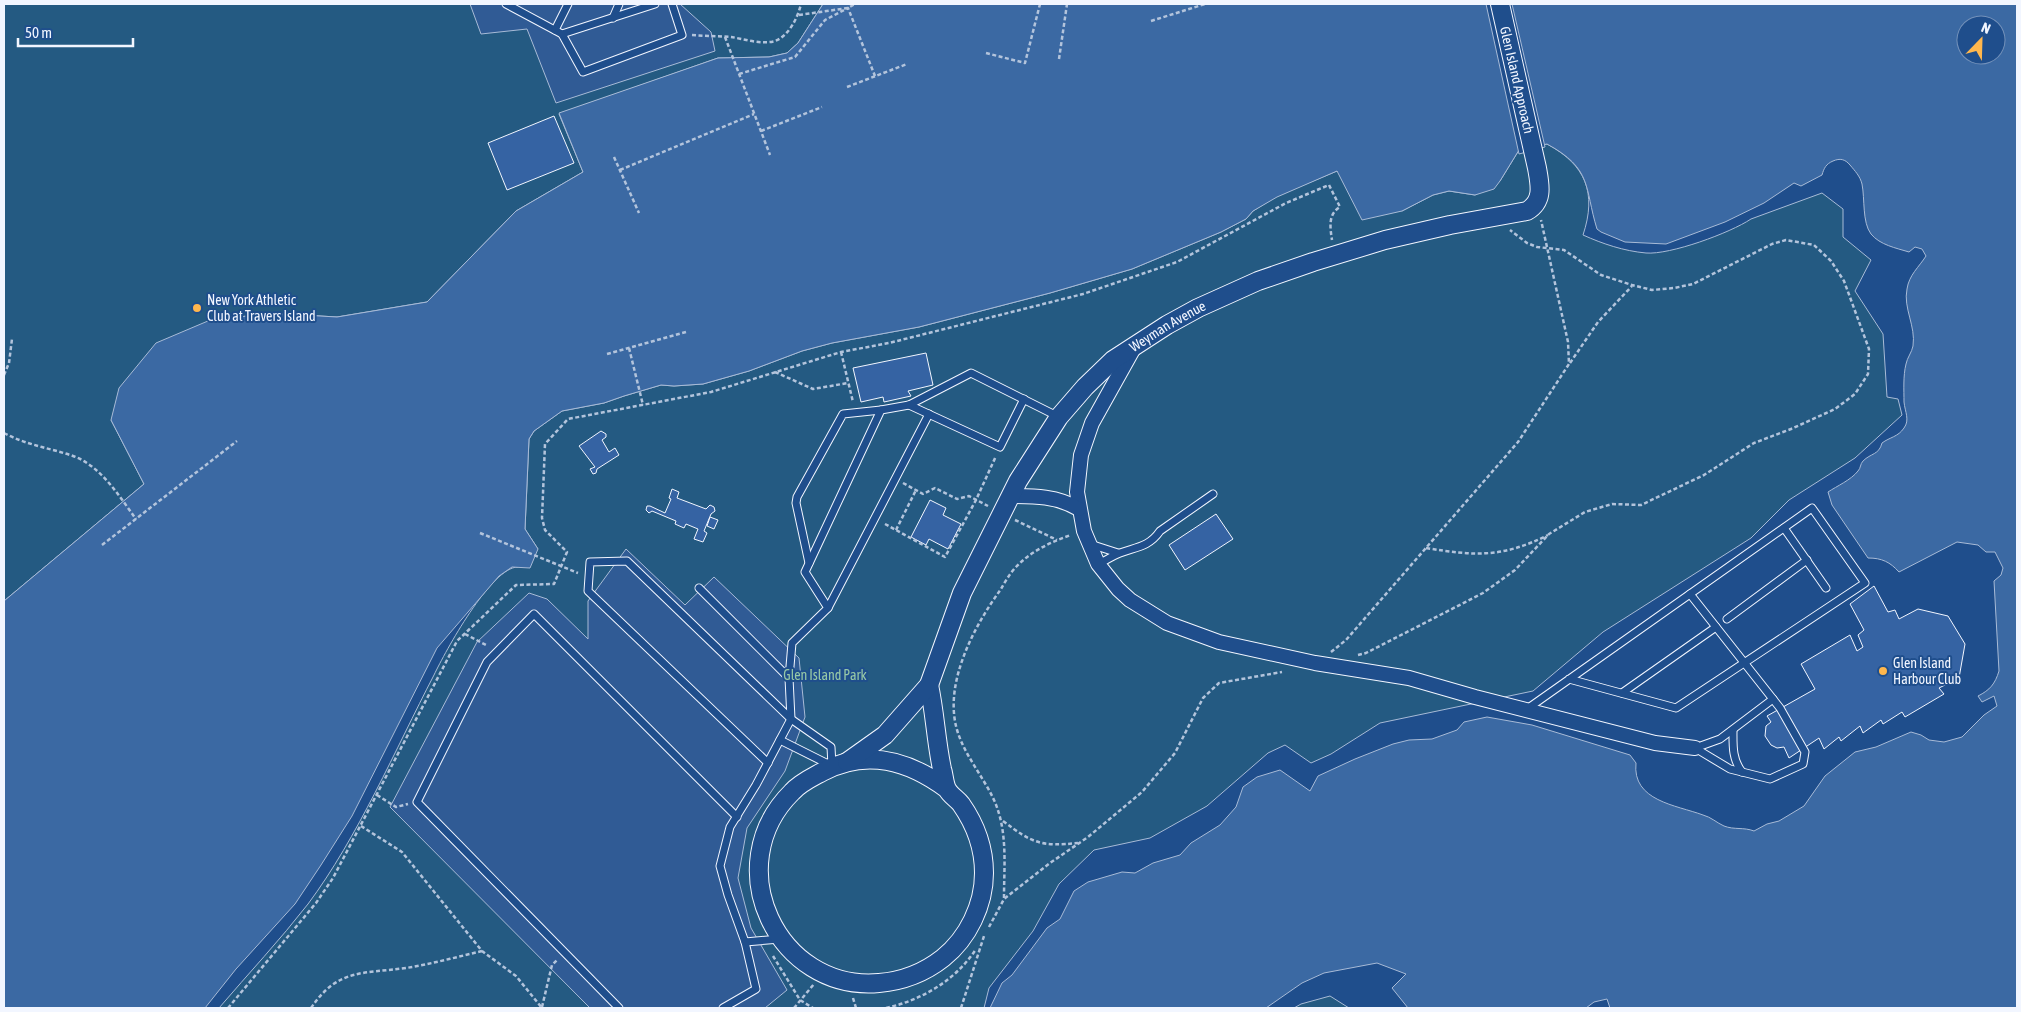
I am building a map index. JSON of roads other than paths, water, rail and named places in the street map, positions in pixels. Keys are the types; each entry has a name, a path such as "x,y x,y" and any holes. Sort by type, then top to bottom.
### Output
{"street":[{"name":"Glen Island Approach","path":"1500,4 1534,155 1540,194 1537,204"},
{"name":"Weyman Avenue","path":"929,685 962,594 1010,496 1059,417 1113,360 1198,308 1258,281 1386,240 1450,225 1527,211 1537,204"},
{"path":"1135,346 1102,402 1084,446 1078,470 1077,492 1079,509 1098,564 1118,589 1130,600 1167,623 1219,642 1315,663 1409,678 1655,743 1695,748"},
{"path":"1010,496 1057,499 1079,509"},
{"path":"839,764 862,760 895,762 927,775 947,789 961,805 976,833 982,856 982,892 976,912 964,936 948,954 934,965 914,976 892,982 868,984 850,982 823,974 805,963 781,939 765,910 759,885 759,857 764,837 772,819 791,792 803,782 839,764 885,735 929,685"},
{"path":"929,685 938,751 947,789"}],"lane":[{"path":"506,4 559,32 583,72 682,35 672,4"},
{"path":"559,32 568,4"},
{"path":"612,18 619,4"},
{"path":"559,32 655,4"},
{"path":"809,564 796,503 797,497 843,414 909,405 971,373 1059,417"},
{"path":"909,405 1000,447 1024,399"},
{"path":"828,608 805,572 881,410"},
{"path":"723,1008 756,989 745,942 720,866 730,827 792,719 789,678 792,643 828,608 929,414"},
{"path":"1098,564 1118,553 1145,546 1160,531 1213,494"},
{"path":"1525,710 1569,679 1784,528 1812,508 1865,583 1676,708 1569,679"},
{"path":"1784,528 1826,588"},
{"path":"1090,544 1118,553"},
{"path":"1727,619 1807,560"},
{"path":"768,763 588,591 590,562 627,561 792,719 831,747 839,764"},
{"path":"699,588 789,678"},
{"path":"1690,594 1780,708 1805,752 1803,764 1770,779 1730,769 1695,748"},
{"path":"619,1008 417,802 487,662 534,614 737,817"},
{"path":"1622,693 1716,627"},
{"path":"1695,748 1720,739 1773,699"},
{"path":"1733,730 1733,752 1736,765 1742,772"},
{"path":"780,740 839,764"},
{"path":"745,942 781,939"}],"place":[{"name":"New York Athletic Club at Travers Island","path":"197,308"},
{"name":"Glen Island Harbour Club","path":"1883,671"}],"park label":[{"name":"Glen Island Park","path":"825,675"}]}
